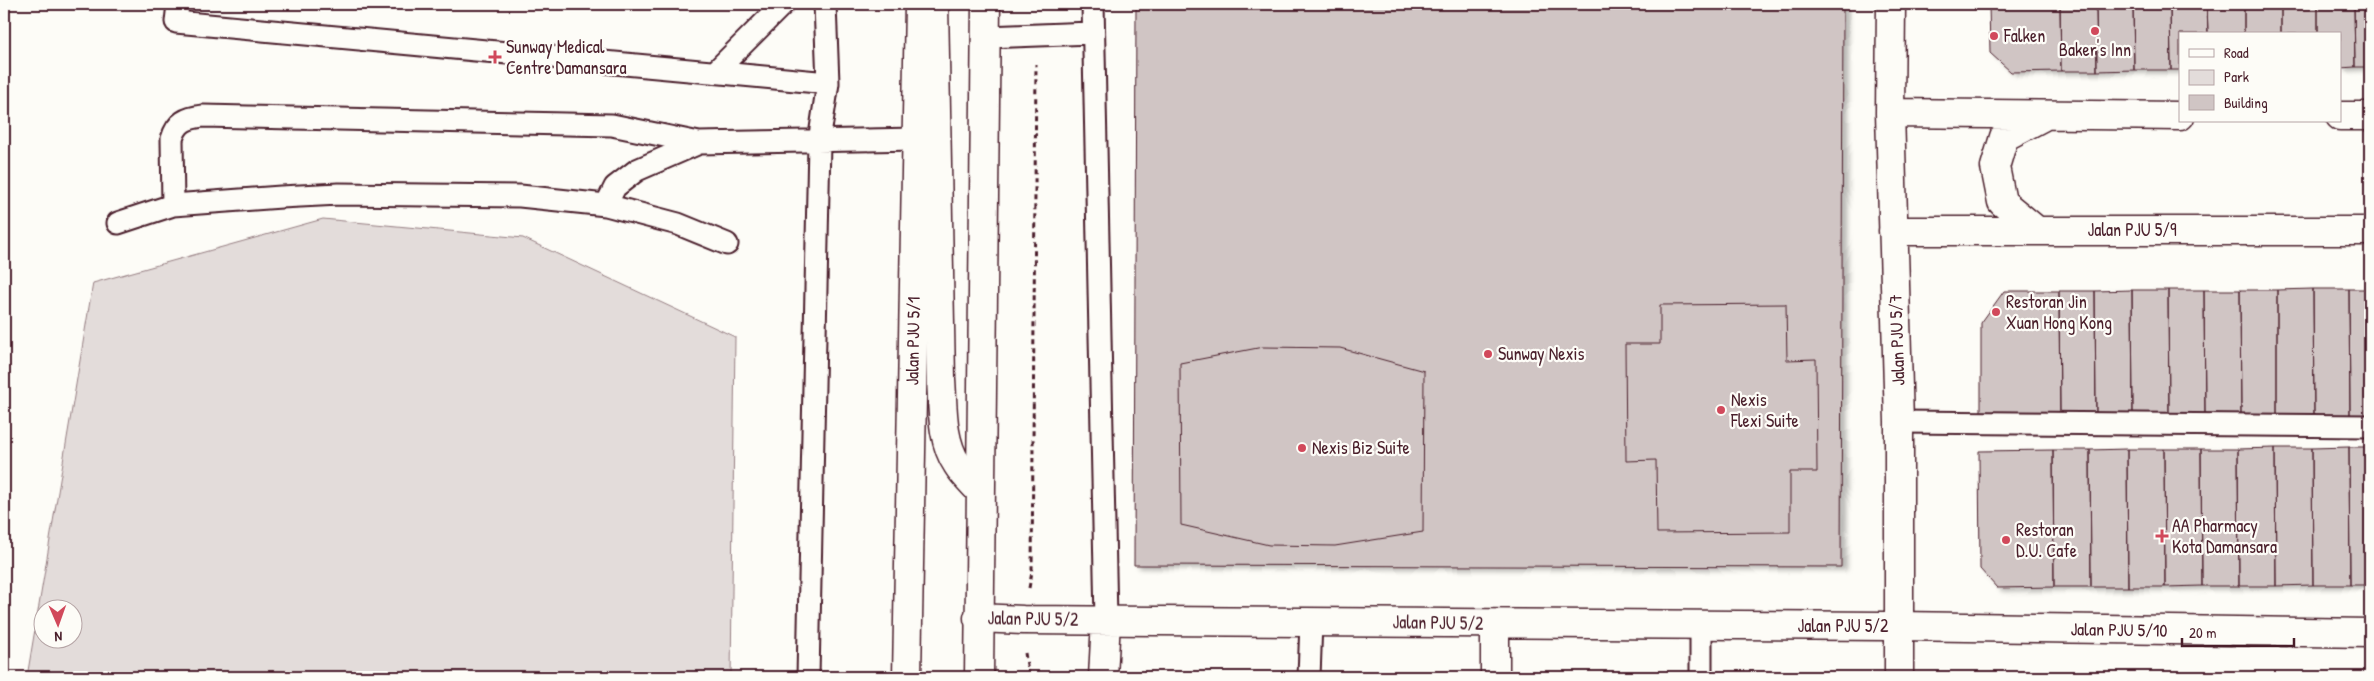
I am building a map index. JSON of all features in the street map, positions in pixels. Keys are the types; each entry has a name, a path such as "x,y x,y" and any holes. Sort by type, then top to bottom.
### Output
{"street":[{"name":"Jalan PJU 5/1","path":"907,677 919,4"},
{"path":"934,4 941,379 947,439 956,463 980,491"},
{"path":"979,677 978,618 986,4"},
{"name":"Jalan PJU 5/7","path":"1890,4 1890,113 1900,422 1899,677"},
{"path":"1890,113 2179,116"},
{"path":"2036,230 2002,202 1995,167 2004,137 2046,116"},
{"path":"2342,116 2370,116"},
{"name":"Jalan PJU 5/9","path":"1893,231 2370,231"},
{"name":"Jalan PJU 5/2","path":"978,618 1023,620 1898,626"},
{"path":"1103,677 1106,620"},
{"path":"1494,677 1495,624"},
{"name":"Jalan PJU 5/10","path":"1898,626 2370,634"}],"lane":[{"path":"178,4 176,22 828,83"},
{"path":"714,72 783,4"},
{"path":"808,677 819,142 828,83 824,4"},
{"path":"1093,4 1092,33 1106,620"},
{"path":"986,37 1092,33"},
{"path":"173,205 172,139 175,129 182,121 203,116 612,125 700,143 916,139"},
{"path":"606,205 615,187 637,170 700,143"},
{"path":"118,223 173,205 339,194 520,196 606,205 678,224 727,244"},
{"path":"1900,422 2370,426"},
{"path":"1309,677 1311,622"},
{"path":"1700,677 1701,625"}],"path":[{"path":"1029,677 1021,628 1032,572 1037,35"}],"green space":[{"path":"323,219 523,238 735,337 731,677 27,677 32,647 82,648 82,598 40,598 93,283"}],"building":[{"name":"Sunway Nexis","path":"1136,4 1843,4 1841,567 1134,565"},
{"path":"1989,4 2060,4 2061,71 2011,72 1990,53"},
{"path":"2060,4 2096,4 2097,71 2061,71"},
{"path":"2096,4 2133,4 2134,70 2097,71"},
{"path":"2133,4 2170,4 2171,70 2134,70"},
{"path":"2170,4 2207,4 2208,32 2179,32 2179,70 2171,70"},
{"path":"2207,4 2244,4 2244,32 2208,32"},
{"path":"2244,4 2281,4 2281,32 2244,32"},
{"path":"2281,4 2318,4 2318,32 2281,32"},
{"path":"2318,4 2354,4 2355,67 2342,68 2342,32 2318,32"},
{"path":"2354,4 2370,4 2370,67 2355,67"},
{"path":"2313,289 2314,417 2277,417 2277,290"},
{"path":"2313,289 2349,289 2350,416 2314,417"},
{"path":"2349,289 2370,289 2370,416 2350,416"},
{"path":"2132,290 2133,417 2096,418 2095,291"},
{"path":"2132,290 2168,290 2169,417 2133,417"},
{"path":"2168,290 2204,290 2205,417 2169,417"},
{"path":"2204,290 2240,290 2241,417 2205,417"},
{"path":"2240,290 2277,290 2277,417 2241,417"},
{"path":"2004,291 2059,291 2060,418 1981,418 1981,323"},
{"path":"2059,291 2095,291 2096,418 2060,418"},
{"name":"Nexis Flexi Suite","path":"1786,304 1787,360 1816,359 1817,472 1790,472 1790,532 1657,533 1656,460 1626,461 1625,344 1660,344 1660,305"},
{"name":"Nexis Biz Suite","path":"1263,347 1340,348 1424,371 1423,532 1335,546 1269,545 1181,525 1180,363"},
{"path":"2349,447 2370,447 2370,585 2350,585"},
{"path":"2349,447 2350,585 2313,585 2312,448"},
{"path":"2275,448 2312,448 2313,585 2276,586"},
{"path":"2275,448 2276,586 2239,586 2238,449"},
{"path":"2127,449 2164,449 2165,587 2128,587"},
{"path":"2127,449 2128,587 2091,587 2090,450"},
{"path":"2164,449 2201,449 2202,586 2165,587"},
{"path":"2201,449 2238,449 2239,586 2202,586"},
{"path":"2053,450 2090,450 2091,587 2054,587"},
{"path":"2053,450 2054,587 1997,588 1980,569 1979,451"}],"place":[{"name":"Baker's Inn","path":"2095,31"},
{"name":"Falken","path":"1994,36"},
{"name":"Sunway Medical Centre Damansara","path":"495,57"},
{"name":"Restoran Jin Xuan Hong Kong","path":"1996,312"},
{"name":"Sunway Nexis","path":"1488,354"},
{"name":"Nexis Flexi Suite","path":"1721,410"},
{"name":"Nexis Biz Suite","path":"1302,448"},
{"name":"AA Pharmacy Kota Damansara","path":"2162,536"},
{"name":"Restoran D.U. Cafe","path":"2006,540"}]}
